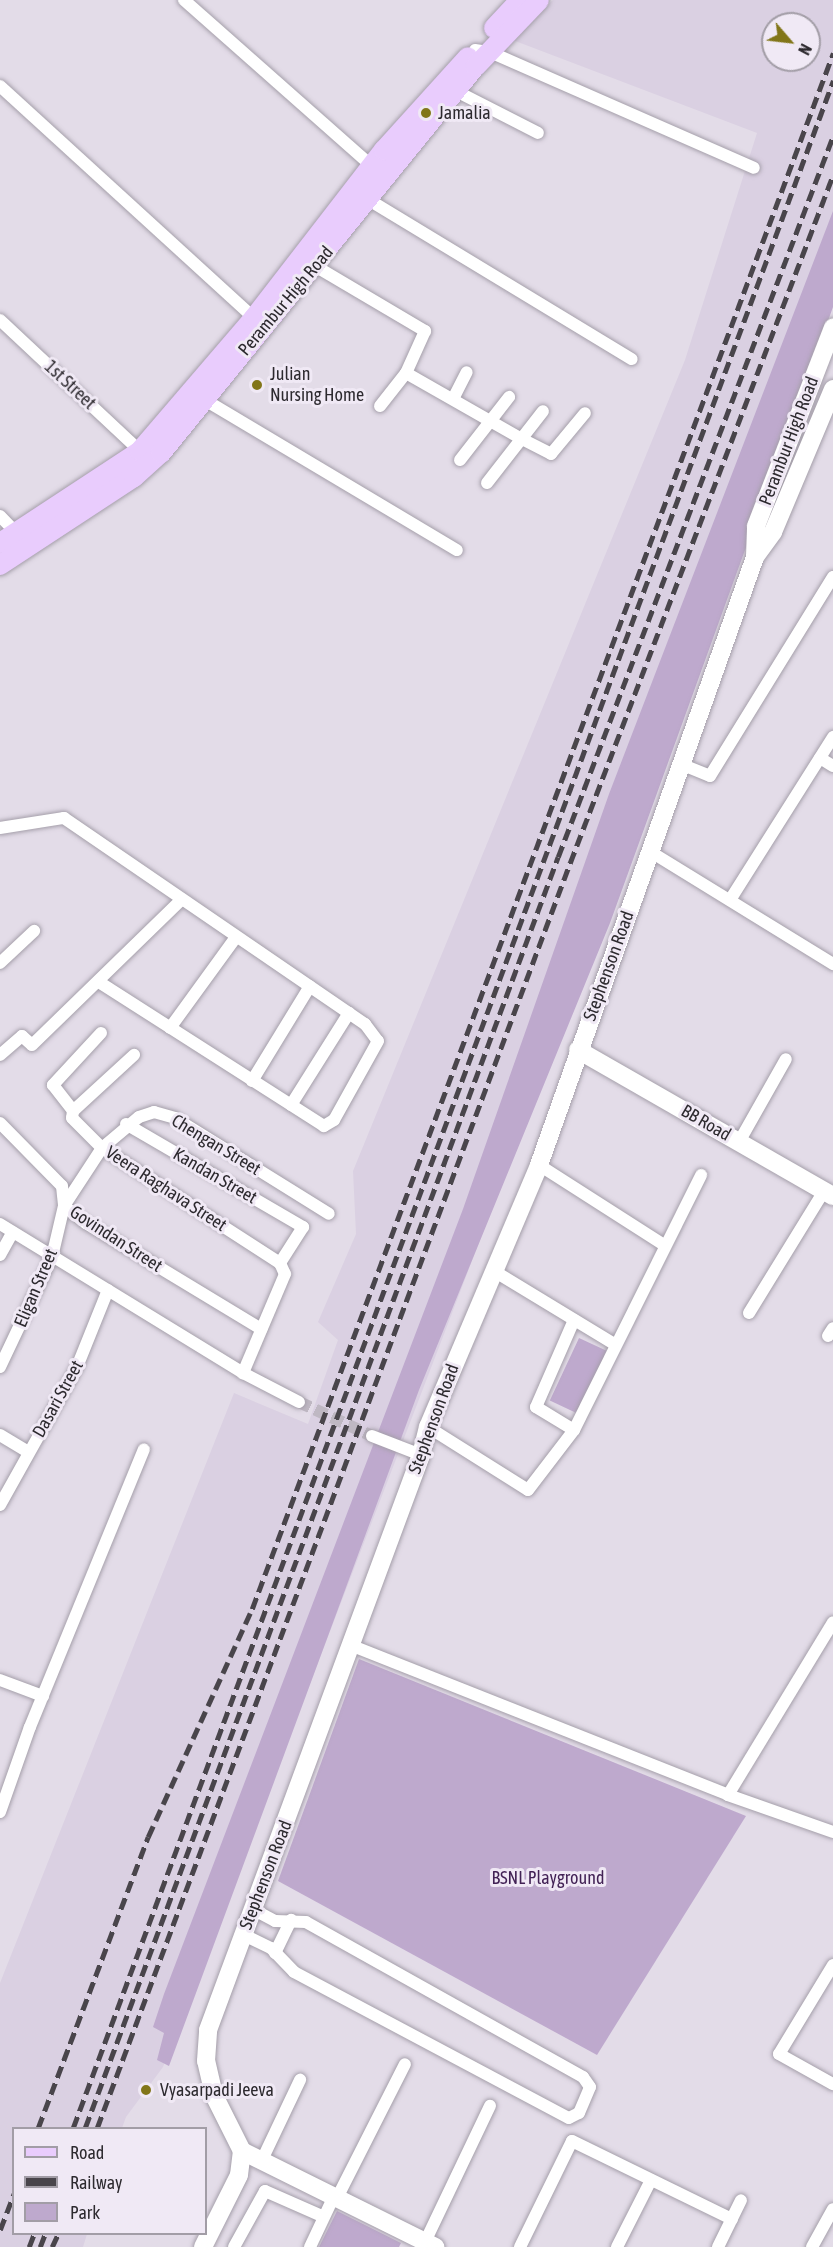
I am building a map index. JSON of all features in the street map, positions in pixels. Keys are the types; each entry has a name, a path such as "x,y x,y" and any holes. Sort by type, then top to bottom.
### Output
{"main road":[{"name":"Perambur High Road","path":"0,565 15,541 140,451 198,395 315,266 369,201 378,172 456,91 520,0"},
{"name":"Perambur High Road","path":"15,541 134,477 161,453 198,395 254,318 482,51 539,0"},
{"name":"Perambur High Road","path":"755,557 756,526 833,327"},
{"path":"755,557 773,532 833,389"},
{"name":"Stephenson Road","path":"242,2151 214,2096 206,2061 208,2030 262,1914 350,1645 422,1455 428,1426 539,1165 755,557"},
{"name":"BB Road","path":"578,1050 828,1194"},
{"path":"203,2247 239,2175 242,2151 336,2197 420,2243"}],"street":[{"path":"183,0 378,172"},
{"path":"482,51 754,168"},
{"path":"0,86 254,318"},
{"path":"456,91 538,133"},
{"path":"369,201 632,359"},
{"path":"315,266 425,331 406,373 380,406"},
{"name":"1st Street","path":"0,320 140,451"},
{"path":"453,399 467,372"},
{"path":"406,373 551,454 585,413"},
{"path":"198,395 457,550"},
{"path":"460,460 489,420 509,398"},
{"path":"487,483 543,411"},
{"path":"0,516 15,541"},
{"path":"683,765 710,776 833,577"},
{"path":"729,900 833,737"},
{"path":"820,758 833,766"},
{"path":"0,828 64,818 365,1024 378,1041 334,1120 324,1126 99,982"},
{"path":"651,852 833,964"},
{"path":"0,1055 22,1036 32,1045 182,899"},
{"path":"0,963 34,931"},
{"path":"170,1028 236,937"},
{"path":"252,1081 310,986"},
{"path":"291,1105 349,1013"},
{"name":"Veera Raghava Street","path":"100,1033 52,1085 73,1111 72,1118 102,1148 280,1263"},
{"path":"73,1111 134,1055"},
{"path":"739,1142 786,1059"},
{"name":"Chengan Street","path":"64,1206 102,1148 126,1124 154,1112 175,1118 329,1214"},
{"name":"Govindan Street","path":"0,1123 62,1186 64,1206 86,1223 261,1329"},
{"name":"Kandan Street","path":"126,1124 303,1227 280,1263"},
{"path":"539,1165 664,1245"},
{"path":"428,1426 528,1490 574,1430 614,1344 701,1175"},
{"path":"749,1313 828,1194"},
{"name":"Eligan Street","path":"0,1367 52,1257 64,1206"},
{"path":"0,1224 243,1373 299,1402"},
{"path":"0,1255 13,1232"},
{"path":"243,1373 261,1329 284,1285 285,1274 280,1263"},
{"path":"494,1271 614,1344"},
{"name":"Dasari Street","path":"0,1505 77,1367 108,1290"},
{"path":"574,1320 536,1407 574,1430"},
{"path":"0,1435 28,1452"},
{"path":"372,1436 422,1455"},
{"path":"0,1812 43,1696 144,1449"},
{"path":"728,1795 833,1622"},
{"path":"350,1645 728,1795 833,1832"},
{"path":"0,1680 43,1696"},
{"path":"251,1938 275,1953 294,1972 569,2118 579,2113 590,2087 583,2077 311,1924 262,1914"},
{"path":"275,1953 291,1920"},
{"path":"833,1965 779,2054 833,2084"},
{"path":"310,2247 405,2064"},
{"path":"262,2160 300,2080"},
{"path":"420,2243 490,2106"},
{"path":"520,2247 572,2141 732,2219"},
{"path":"617,2247 651,2180"},
{"path":"234,2247 265,2191 324,2217"},
{"path":"718,2247 741,2200"},
{"path":"812,2247 833,2209"}],"shaded area":[{"path":"553,0 833,0 833,294 541,1081 163,2067 126,2117 122,2127 12,2127 12,2235 87,2235 83,2247 0,2247 0,1983 234,1393 308,1424 338,1340 318,1322 356,1234 353,1171 685,360 757,133 510,39"}],"green space":[{"path":"833,211 833,307 610,923 419,1390 169,2066 157,2060 164,2033 153,2027 164,1994 463,1209 609,794"},
{"path":"579,1338 607,1351 578,1414 550,1401"},
{"name":"BSNL Playground","path":"359,1659 746,1816 597,2055 278,1881"},
{"path":"337,2211 401,2243 399,2247 319,2247"}],"tunnel":[{"path":"299,1402 372,1436"}],"railway":[{"path":"38,2127 148,1837 252,1609 833,53"},
{"path":"73,2127 833,81"},
{"path":"85,2127 558,857 833,136"},
{"path":"97,2127 570,863 833,175"},
{"path":"0,2230 12,2199"},
{"path":"29,2247 34,2235"},
{"path":"40,2247 45,2235"},
{"path":"52,2247 58,2235"}],"place":[{"name":"Jamalia","path":"426,113"},
{"name":"Julian Nursing Home","path":"257,385"},
{"name":"Vyasarpadi Jeeva","path":"146,2090"}]}
